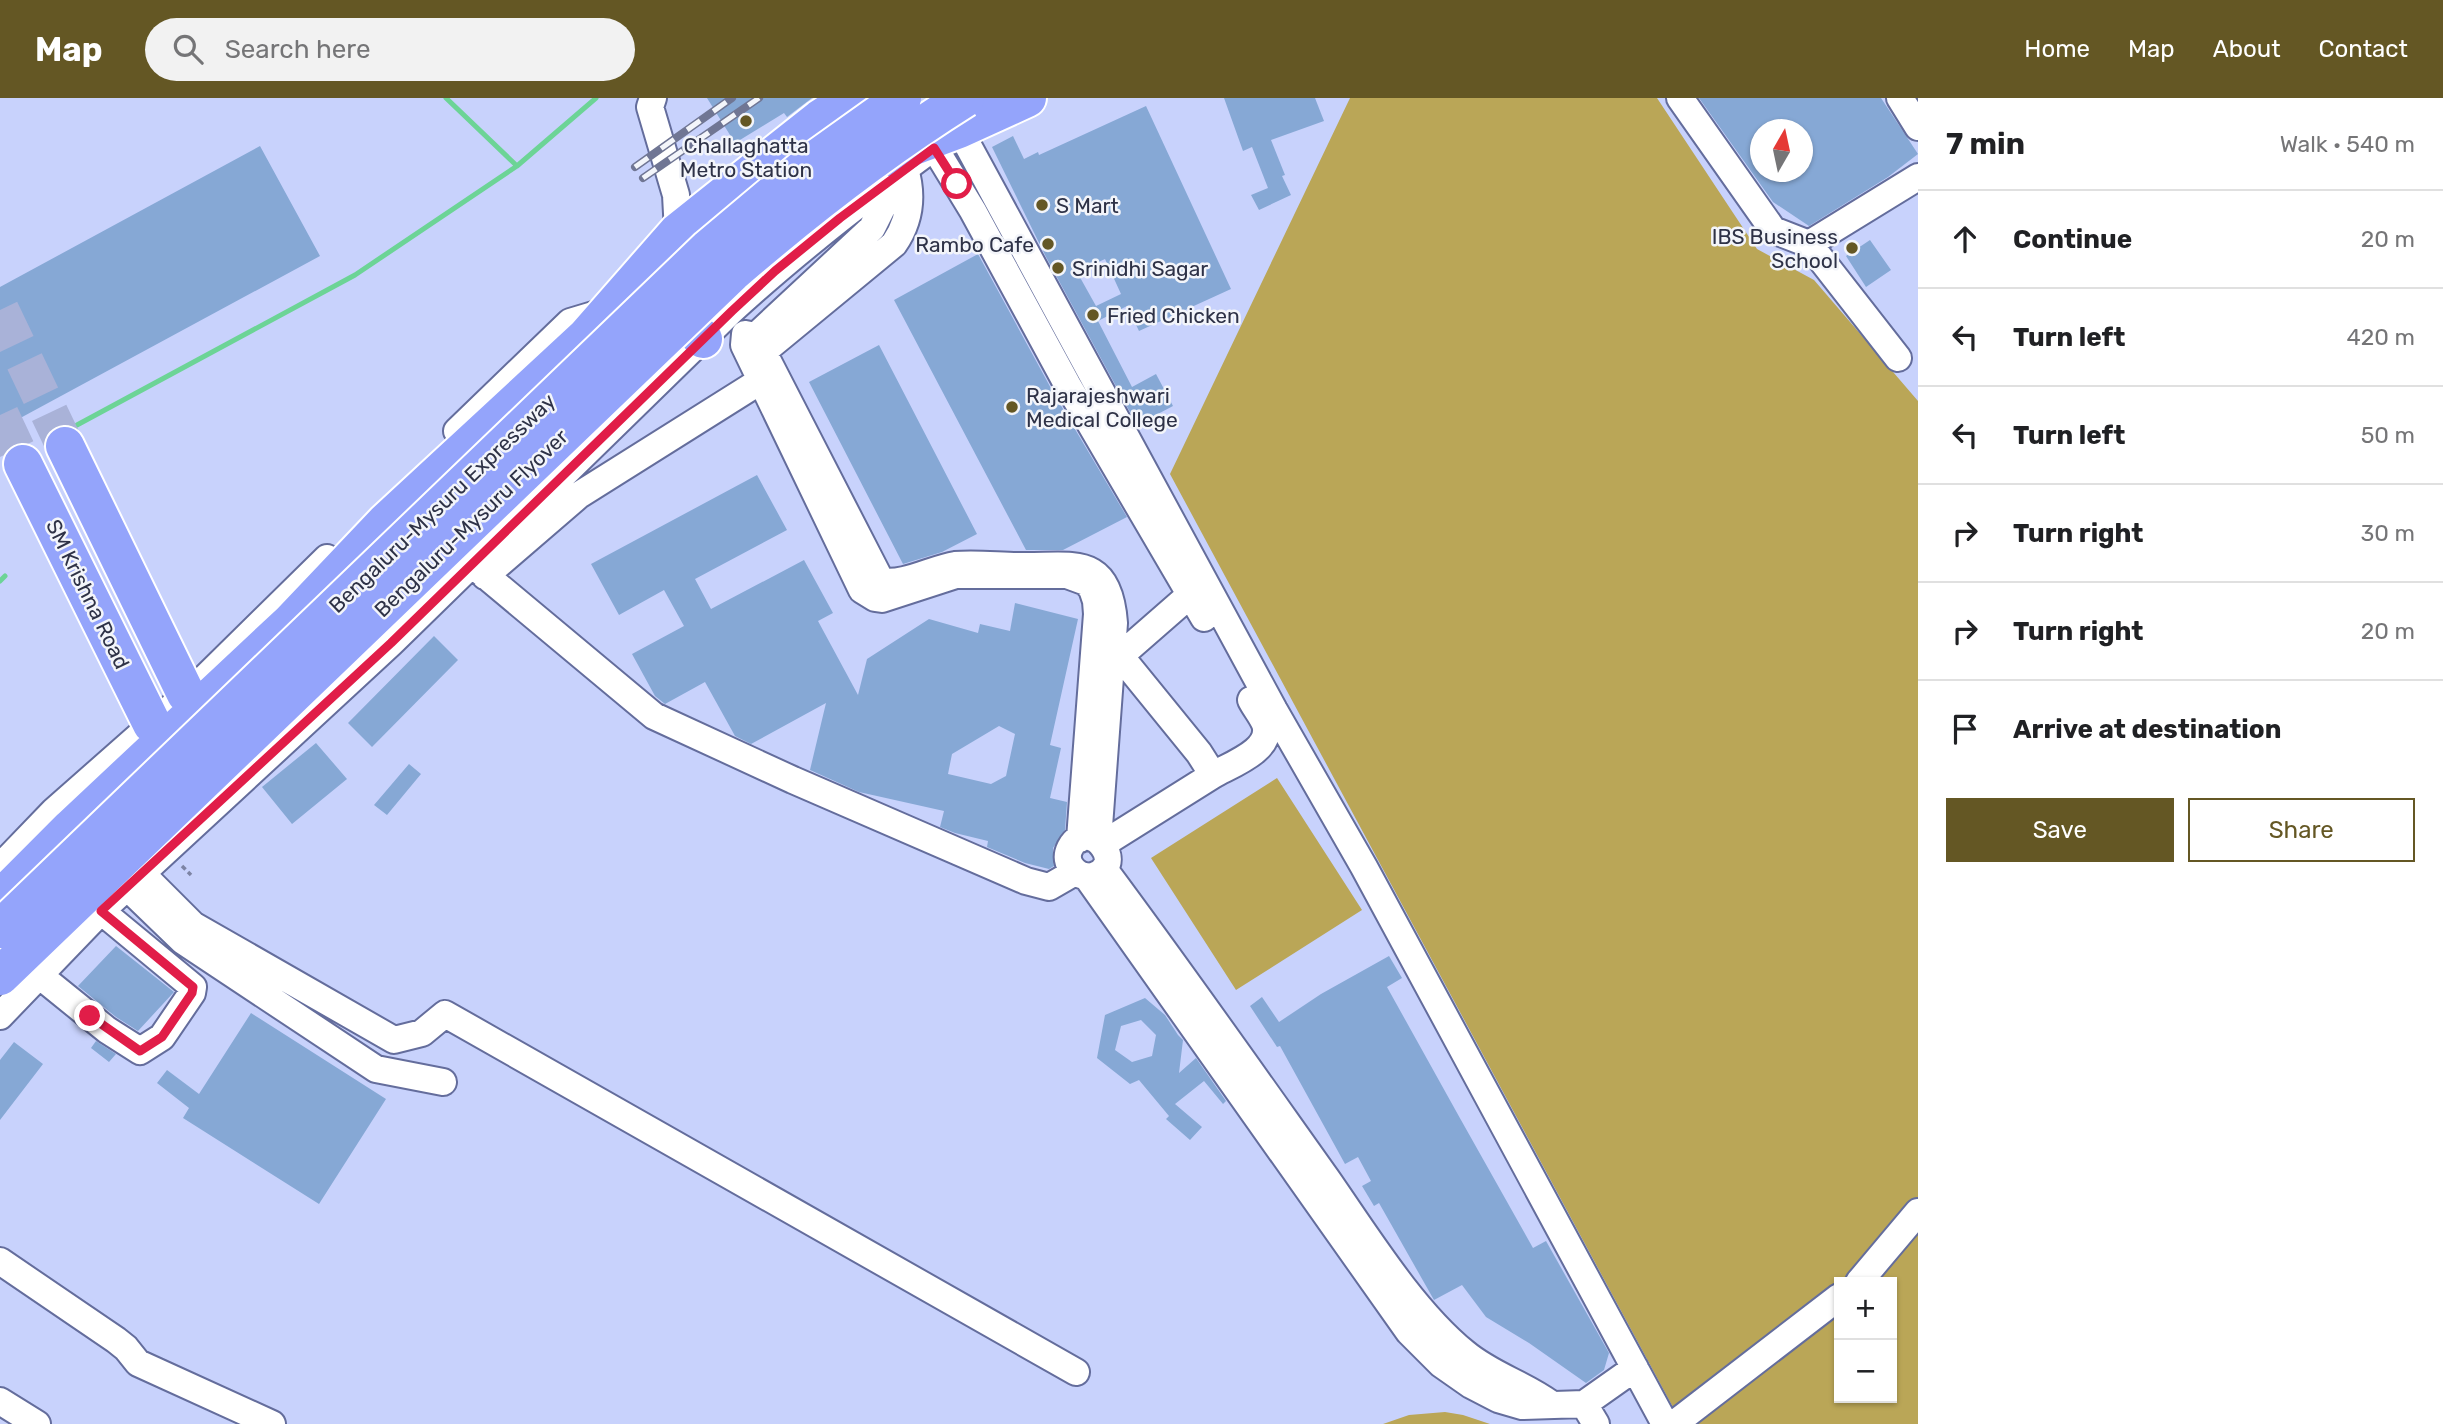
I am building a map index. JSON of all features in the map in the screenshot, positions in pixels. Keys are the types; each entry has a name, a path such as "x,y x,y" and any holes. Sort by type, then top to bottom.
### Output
{"highway":[{"name":"Bengaluru-Mysuru Expressway","path":"0,899 90,810 291,622 385,523 586,338 678,232 820,119 852,98"},
{"name":"Bengaluru-Mysuru Expressway","path":"0,929 709,248 808,165 902,98"},
{"path":"0,996 119,878 697,334 723,298 822,211 911,146 953,125 1027,98"},
{"name":"Bengaluru-Mysuru Flyover","path":"0,976 732,272 839,184 880,154 953,125"},
{"path":"637,279 697,334"},
{"path":"65,446 186,694"},
{"name":"SM Krishna Road","path":"23,464 152,724"}],"street":[{"path":"653,98 650,107 676,195 678,232"},
{"path":"1680,98 1773,230 1809,244 1898,358"},
{"path":"1900,98 1918,127"},
{"path":"0,1017 101,911 479,570 697,334 905,169 953,125"},
{"path":"479,570 654,716 793,780 1026,881 1049,887 1213,775 1255,751 1265,740 1266,726 1067,384 973,211 953,125"},
{"path":"953,125 1274,710 1364,867 1665,1424"},
{"path":"479,570 758,358 894,244 908,209 910,186 905,169"},
{"path":"1809,244 1918,177"},
{"path":"758,358 872,228 884,204 884,185"},
{"name":"Bengaluru-Mysuru Expressway","path":"0,867 54,811 186,694 570,321 611,309"},
{"path":"758,358 862,590 875,598 891,598 956,570 1074,565 1093,572 1107,590 1113,612 1091,857 1368,1256 1405,1290 1465,1354 1551,1404 1590,1414 1635,1368"},
{"path":"1109,646 1191,594"},
{"path":"1109,646 1199,753 1213,775"},
{"path":"135,881 183,940 376,1069 443,1082"},
{"path":"135,881 193,925 394,1040 422,1033 445,1014 1076,1372"},
{"path":"39,975 107,1030 140,1051 162,1037 192,993 193,987 101,911"},
{"path":"1863,1277 1918,1212"},
{"path":"0,1261 116,1340 138,1363 272,1424"},
{"path":"1674,1424 1834,1301"},
{"path":"0,1401 37,1424"}],"path":[{"path":"180,864 191,875"}],"shaded area":[{"path":"1350,98 1657,98 1757,249 1814,280 1918,401 1918,1424 1682,1424 1170,474"},
{"path":"1277,778 1362,910 1236,990 1151,858"},
{"path":"1445,1412 1490,1424 1383,1424 1409,1415"}],"building":[{"name":"Challaghatta Metro Station","path":"707,98 812,98 787,117 784,113 735,143"},
{"path":"1224,98 1315,98 1324,121 1271,140 1291,195 1259,210 1251,195 1268,188 1252,147 1243,151"},
{"name":"IBS Business School","path":"1699,98 1881,98 1918,154 1888,177 1809,226 1773,202 1759,182 1813,182 1813,119 1750,119 1750,170"},
{"path":"1146,106 1231,289 1139,331 1127,306 1098,321 1132,387 1156,374 1173,406 1137,425 1046,257 992,147 1013,136 1024,159 1038,152 1039,155","holes":["1105,259 1121,294 1096,306 1077,272"]},
{"path":"260,146 320,256 0,429 0,287"},
{"path":"1870,240 1891,270 1866,287 1846,256"},
{"name":"Rajarajeshwari Medical College","path":"978,254 1053,392 1127,517 1063,550 1026,550 894,300"},
{"path":"879,345 977,534 942,552 903,564 809,382"},
{"path":"757,475 787,530 695,579 711,609 804,560 833,613 818,621 858,695 867,659 929,619 978,633 980,624 1010,631 1015,603 1078,619 1050,745 1061,748 1050,798 1067,802 1065,830 1053,848 1054,866 1049,869 1025,863 987,847 988,841 940,827 944,811 859,792 810,770 826,703 751,744 735,736 705,682 665,704 655,696 632,654 684,626 664,590 619,615 591,564","holes":["999,726 1015,734 1006,776 991,784 948,774 952,754"]},
{"path":"434,636 458,660 372,747 348,723"},
{"path":"316,743 347,779 292,824 262,787"},
{"path":"409,764 421,774 387,815 374,805"},
{"path":"116,946 174,992 138,1031 78,986"},
{"path":"1389,956 1402,978 1387,987 1533,1248 1546,1241 1609,1353 1604,1370 1586,1383 1486,1317 1462,1285 1434,1300 1379,1203 1374,1206 1362,1186 1371,1181 1358,1157 1345,1164 1280,1046 1277,1047 1250,1006 1262,997 1279,1022 1321,994"},
{"path":"1145,998 1165,1015 1183,1040 1179,1073 1196,1058 1226,1101 1223,1104 1204,1081 1175,1104 1202,1127 1190,1140 1166,1119 1169,1116 1139,1080 1130,1084 1097,1058 1105,1015","holes":["1141,1020 1156,1035 1152,1056 1132,1062 1115,1050 1121,1026"]},
{"path":"251,1013 386,1099 319,1204 183,1118 189,1108 157,1083 167,1070 199,1094"},
{"path":"96,1041 116,1054 109,1062 91,1048"},
{"path":"14,1042 43,1064 0,1120 0,1060"}],"waterway":[{"path":"77,425 355,275 517,166 446,98"},
{"path":"517,166 596,98"},
{"path":"0,581 5,576"}],"tunnel":[{"path":"0,310 65,446"},
{"path":"0,415 23,464"}],"railway":[{"path":"635,167 732,98"},
{"path":"643,178 759,98"}],"place":[{"name":"Challaghatta Metro Station","path":"746,121"},
{"name":"S Mart","path":"1042,205"},
{"name":"Rambo Cafe","path":"1048,244"},
{"name":"IBS Business School","path":"1852,248"},
{"name":"Srinidhi Sagar","path":"1058,268"},
{"name":"Fried Chicken","path":"1093,315"},
{"name":"Rajarajeshwari Medical College","path":"1012,407"}],"route":[{"path":"90,1016 140,1051 162,1037 192,993 193,987 101,911 468,570 658,382 775,271 840,218 934,148 957,184"}]}
